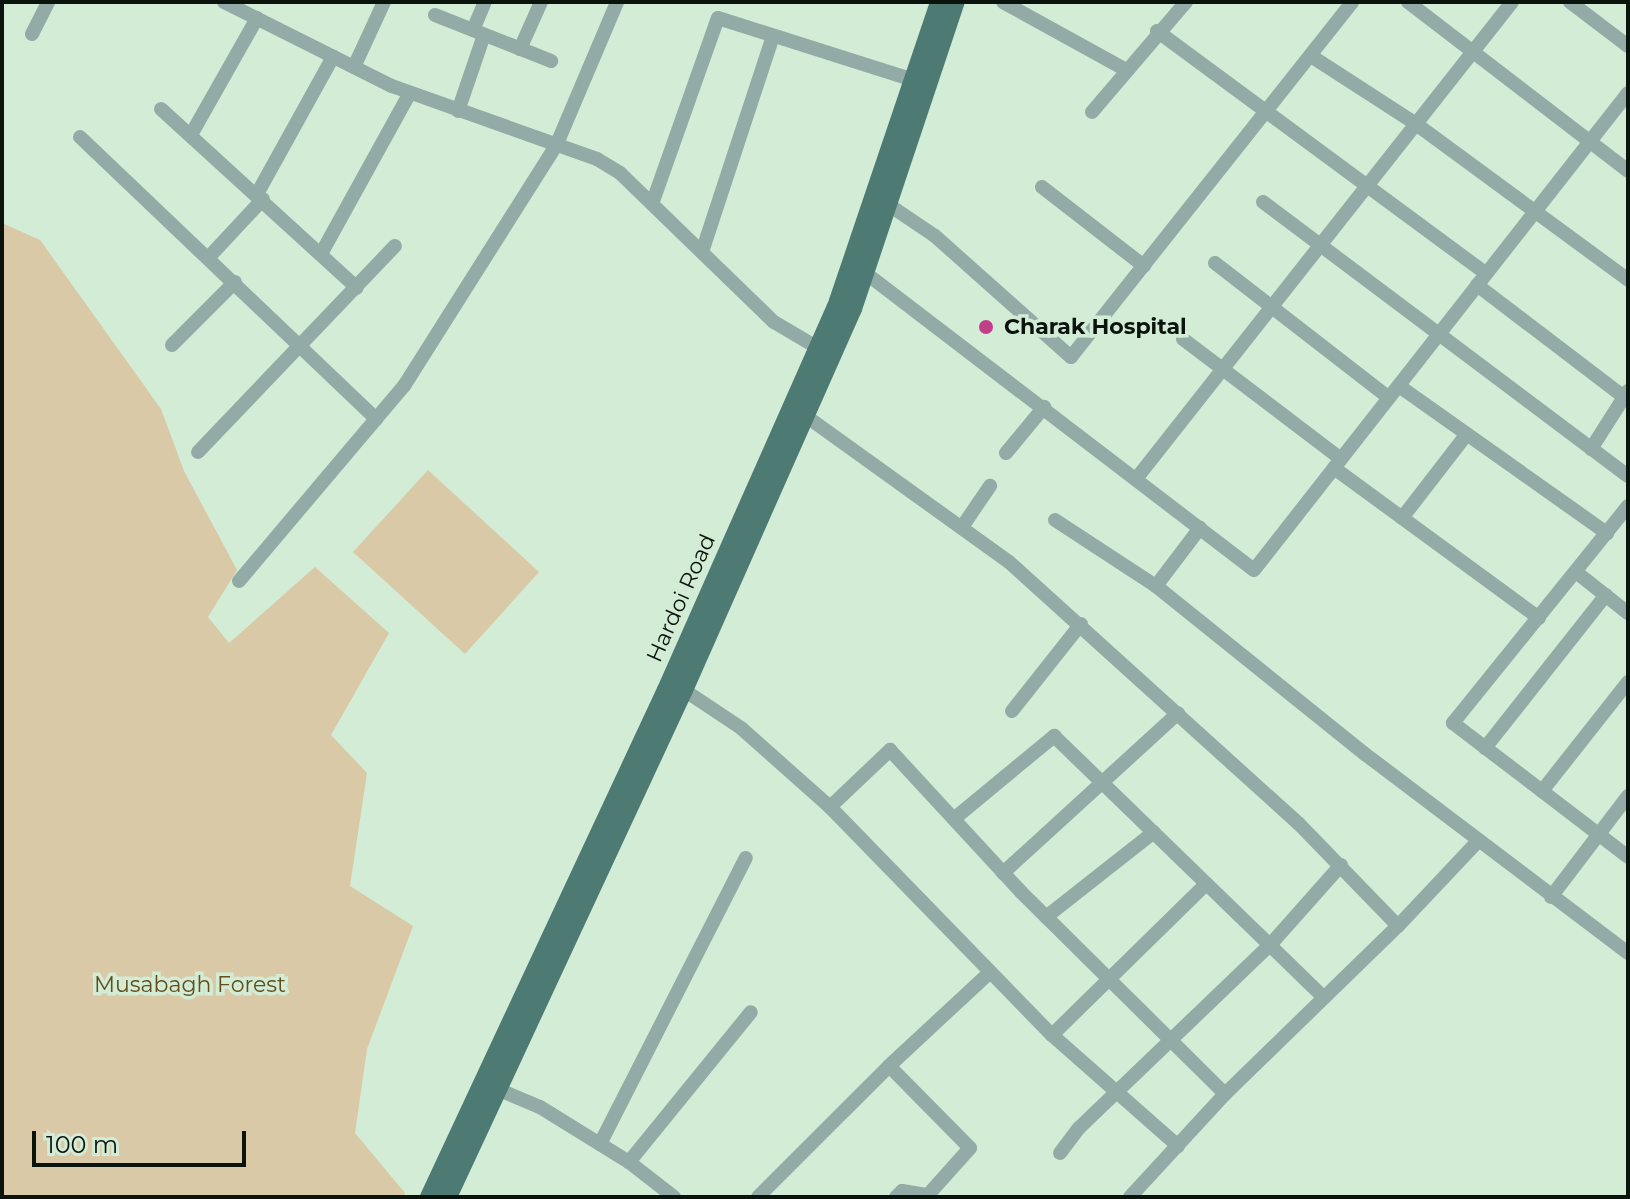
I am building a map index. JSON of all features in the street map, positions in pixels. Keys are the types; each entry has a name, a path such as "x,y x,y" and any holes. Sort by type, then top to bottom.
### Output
{"main road":[{"name":"Hardoi Road","path":"429,1197 490,1087 684,690 690,656 825,352 858,267 939,2"},
{"name":"Hardoi Road","path":"858,267 889,205 956,2"},
{"name":"Hardoi Road","path":"448,1197 490,1087 690,656 806,416 825,352"}],"street":[{"path":"32,34 48,2"},
{"path":"224,2 410,93 556,146 620,173 774,322 825,352"},
{"path":"354,67 384,2"},
{"path":"458,111 485,2"},
{"path":"520,49 541,2"},
{"path":"239,581 404,386 556,146 617,2"},
{"path":"1003,2 1126,70"},
{"path":"1092,112 1157,31 1186,2"},
{"path":"889,205 935,236 1071,357 1352,2"},
{"path":"1408,2 1628,171"},
{"path":"1136,479 1512,2"},
{"path":"1570,2 1628,46"},
{"path":"435,15 551,61"},
{"path":"192,133 257,18"},
{"path":"652,204 718,18 914,80"},
{"path":"1157,31 1367,186 1627,396 1591,449"},
{"path":"702,252 773,36"},
{"path":"1311,56 1416,124 1533,214 1628,280"},
{"path":"209,257 260,197 333,57"},
{"path":"321,254 410,93"},
{"path":"858,267 1254,570 1628,93"},
{"path":"161,109 192,133 357,288"},
{"path":"80,137 376,419"},
{"path":"1042,187 1144,266"},
{"path":"1263,202 1436,337 1628,476"},
{"path":"198,452 302,347 395,246"},
{"path":"1215,263 1389,398"},
{"path":"172,345 235,282"},
{"path":"1183,339 1402,518 1539,618"},
{"path":"1399,386 1607,533"},
{"path":"1006,453 1044,407"},
{"path":"806,416 962,527 1081,624 1341,865 1398,926"},
{"path":"1402,518 1467,434"},
{"path":"962,527 990,486"},
{"path":"1626,513 1453,723 1628,857"},
{"path":"1055,520 1156,586 1478,841 1628,953"},
{"path":"1156,586 1200,528"},
{"path":"1576,572 1628,613"},
{"path":"1485,748 1606,595"},
{"path":"1012,711 1081,624"},
{"path":"1542,791 1628,682"},
{"path":"684,690 741,728 830,807 1052,1035 1178,1146"},
{"path":"1003,873 1104,784 1178,713"},
{"path":"955,818 1054,736 1324,998"},
{"path":"830,807 890,750 1003,873 1225,1094"},
{"path":"1551,897 1628,796"},
{"path":"1046,917 1154,832"},
{"path":"1130,1197 1225,1094 1398,926 1478,841"},
{"path":"600,1144 746,858"},
{"path":"1060,1153 1270,945 1341,865"},
{"path":"1052,1035 1206,884"},
{"path":"758,1197 889,1066 990,972"},
{"path":"629,1162 751,1012"},
{"path":"889,1066 970,1148 928,1195 902,1191 896,1197"},
{"path":"490,1087 540,1107 629,1162 674,1197"}],"green space":[{"name":"Musabagh Forest","path":"2,223 40,240 161,409 184,471 237,570 208,617 229,643 315,567 389,633 331,735 367,773 350,886 413,926 367,1049 355,1133 405,1193 403,1197 2,1197"},
{"path":"428,470 539,572 465,654 353,552"}],"place":[{"name":"Charak Hospital","path":"986,327"}]}
